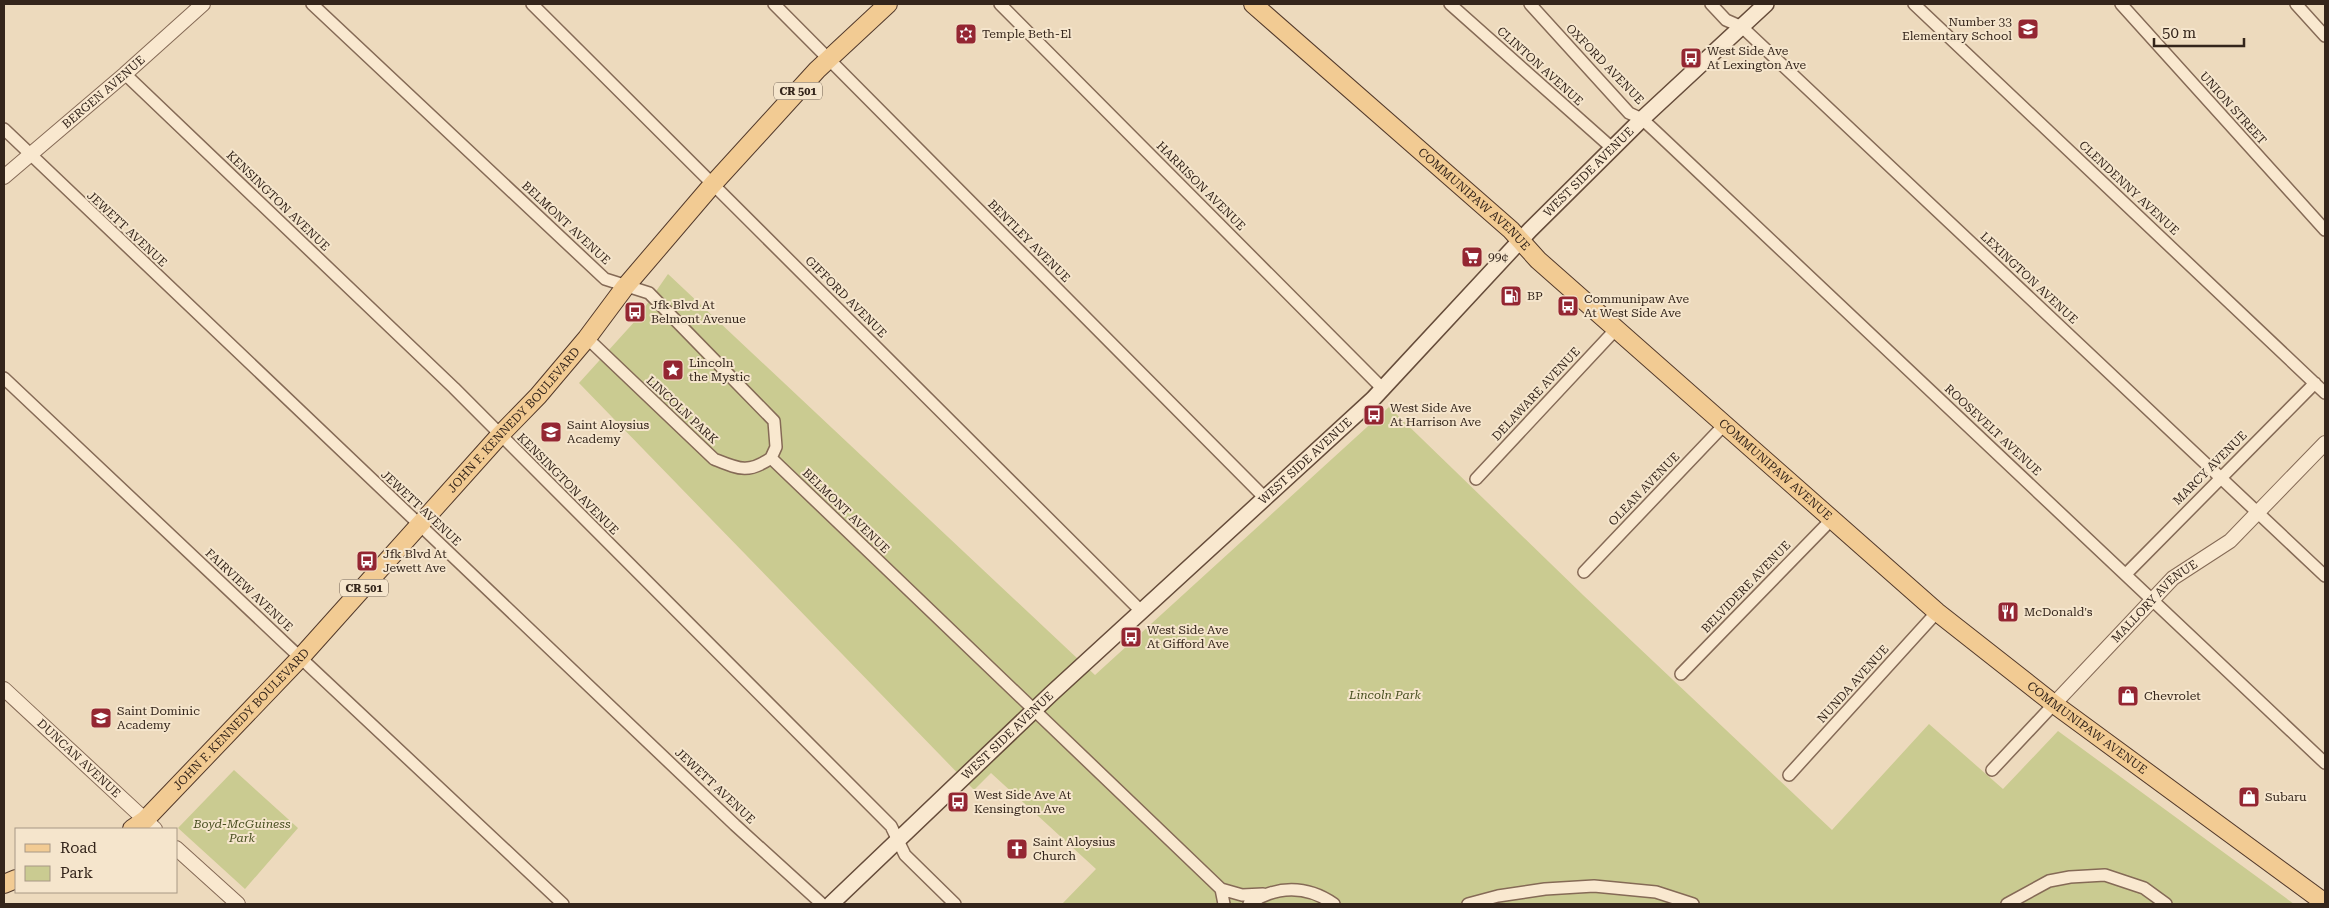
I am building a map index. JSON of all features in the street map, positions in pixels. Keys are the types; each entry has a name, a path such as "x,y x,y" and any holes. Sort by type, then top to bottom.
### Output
{"main road":[{"name":"JOHN F. KENNEDY BOULEVARD","path":"144,826 302,657 421,526 500,435 538,396 587,338 625,287 713,184 828,59 888,4"},
{"name":"COMMUNIPAW AVENUE","path":"1253,4 1511,230 1538,260 1937,612 2054,704 2325,902"},
{"name":"WEST SIDE AVENUE","path":"831,904 1141,611 1382,388 1612,148 1766,4"}],"street":[{"name":"BERGEN AVENUE","path":"4,177 125,74 203,4"},
{"name":"BELMONT AVENUE","path":"312,4 605,279 625,287 649,293 774,421 776,447 771,458 1034,712"},
{"name":"GIFFORD AVENUE","path":"532,4 1141,611"},
{"name":"BENTLEY AVENUE","path":"774,4 1265,498"},
{"name":"HARRISON AVENUE","path":"1000,4 1382,388"},
{"name":"CLINTON AVENUE","path":"1450,4 1612,148"},
{"name":"OXFORD AVENUE","path":"1530,4 1629,113 1642,119"},
{"name":"LEXINGTON AVENUE","path":"1712,4 1726,20 1742,27 2325,576"},
{"name":"CLENDENNY AVENUE","path":"1914,4 2325,393"},
{"name":"UNION STREET","path":"2121,4 2325,230"},
{"path":"2296,4 2325,36"},
{"name":"KENSINGTON AVENUE","path":"125,74 447,381 891,826 905,855 955,904"},
{"name":"ROOSEVELT AVENUE","path":"1642,119 2325,763"},
{"name":"JEWETT AVENUE","path":"4,129 822,904"},
{"name":"DELAWARE AVENUE","path":"1476,480 1617,328"},
{"name":"LINCOLN PARK","path":"587,338 714,459 736,468 757,468 771,458"},
{"name":"FAIRVIEW AVENUE","path":"4,378 302,657 382,736 563,904"},
{"name":"MARCY AVENUE","path":"2126,574 2315,383"},
{"name":"OLEAN AVENUE","path":"1584,572 1725,424"},
{"name":"MALLORY AVENUE","path":"1992,770 2152,598 2173,578 2230,541 2325,443"},
{"name":"BELVIDERE AVENUE","path":"1681,674 1832,518"},
{"name":"NUNDA AVENUE","path":"1789,775 1937,612"},
{"name":"DUNCAN AVENUE","path":"4,689 144,826"},
{"path":"1034,712 1221,889 1242,895 1266,894 1296,889 1317,894 1334,904"},
{"path":"178,850 238,904"},
{"path":"2007,904 2049,881 2070,877 2106,875 2144,888 2166,904"},
{"path":"1468,904 1498,896 1545,889 1594,886 1656,892 1693,904"},
{"path":"1221,889 1224,904"},
{"path":"1249,904 1266,894"}],"green space":[{"name":"Lincoln Park","path":"668,274 1095,675 1389,407 1583,595 1832,830 1929,724 2003,789 2058,731 2294,904 1062,904 1096,869 991,773 974,790 579,383 636,320"},
{"name":"Boyd-McGuiness Park","path":"234,770 298,828 245,889 178,828"}],"place":[{"name":"Number 33 Elementary School","path":"2028,29"},
{"name":"Temple Beth-El","path":"966,34"},
{"name":"West Side Ave At Lexington Ave","path":"1691,58"},
{"name":"99¢","path":"1472,257"},
{"name":"BP","path":"1511,296"},
{"name":"Communipaw Ave At West Side Ave","path":"1568,306"},
{"name":"Jfk Blvd At Belmont Avenue","path":"635,312"},
{"name":"Lincoln the Mystic","path":"673,370"},
{"name":"West Side Ave At Harrison Ave","path":"1374,415"},
{"name":"Saint Aloysius Academy","path":"551,432"},
{"name":"Jfk Blvd At Jewett Ave","path":"367,561"},
{"name":"McDonald's","path":"2008,612"},
{"name":"West Side Ave At Gifford Ave","path":"1131,637"},
{"name":"Chevrolet","path":"2128,696"},
{"name":"Saint Dominic Academy","path":"101,718"},
{"name":"Subaru","path":"2249,797"},
{"name":"West Side Ave At Kensington Ave","path":"958,802"},
{"name":"Saint Aloysius Church","path":"1017,849"}]}
